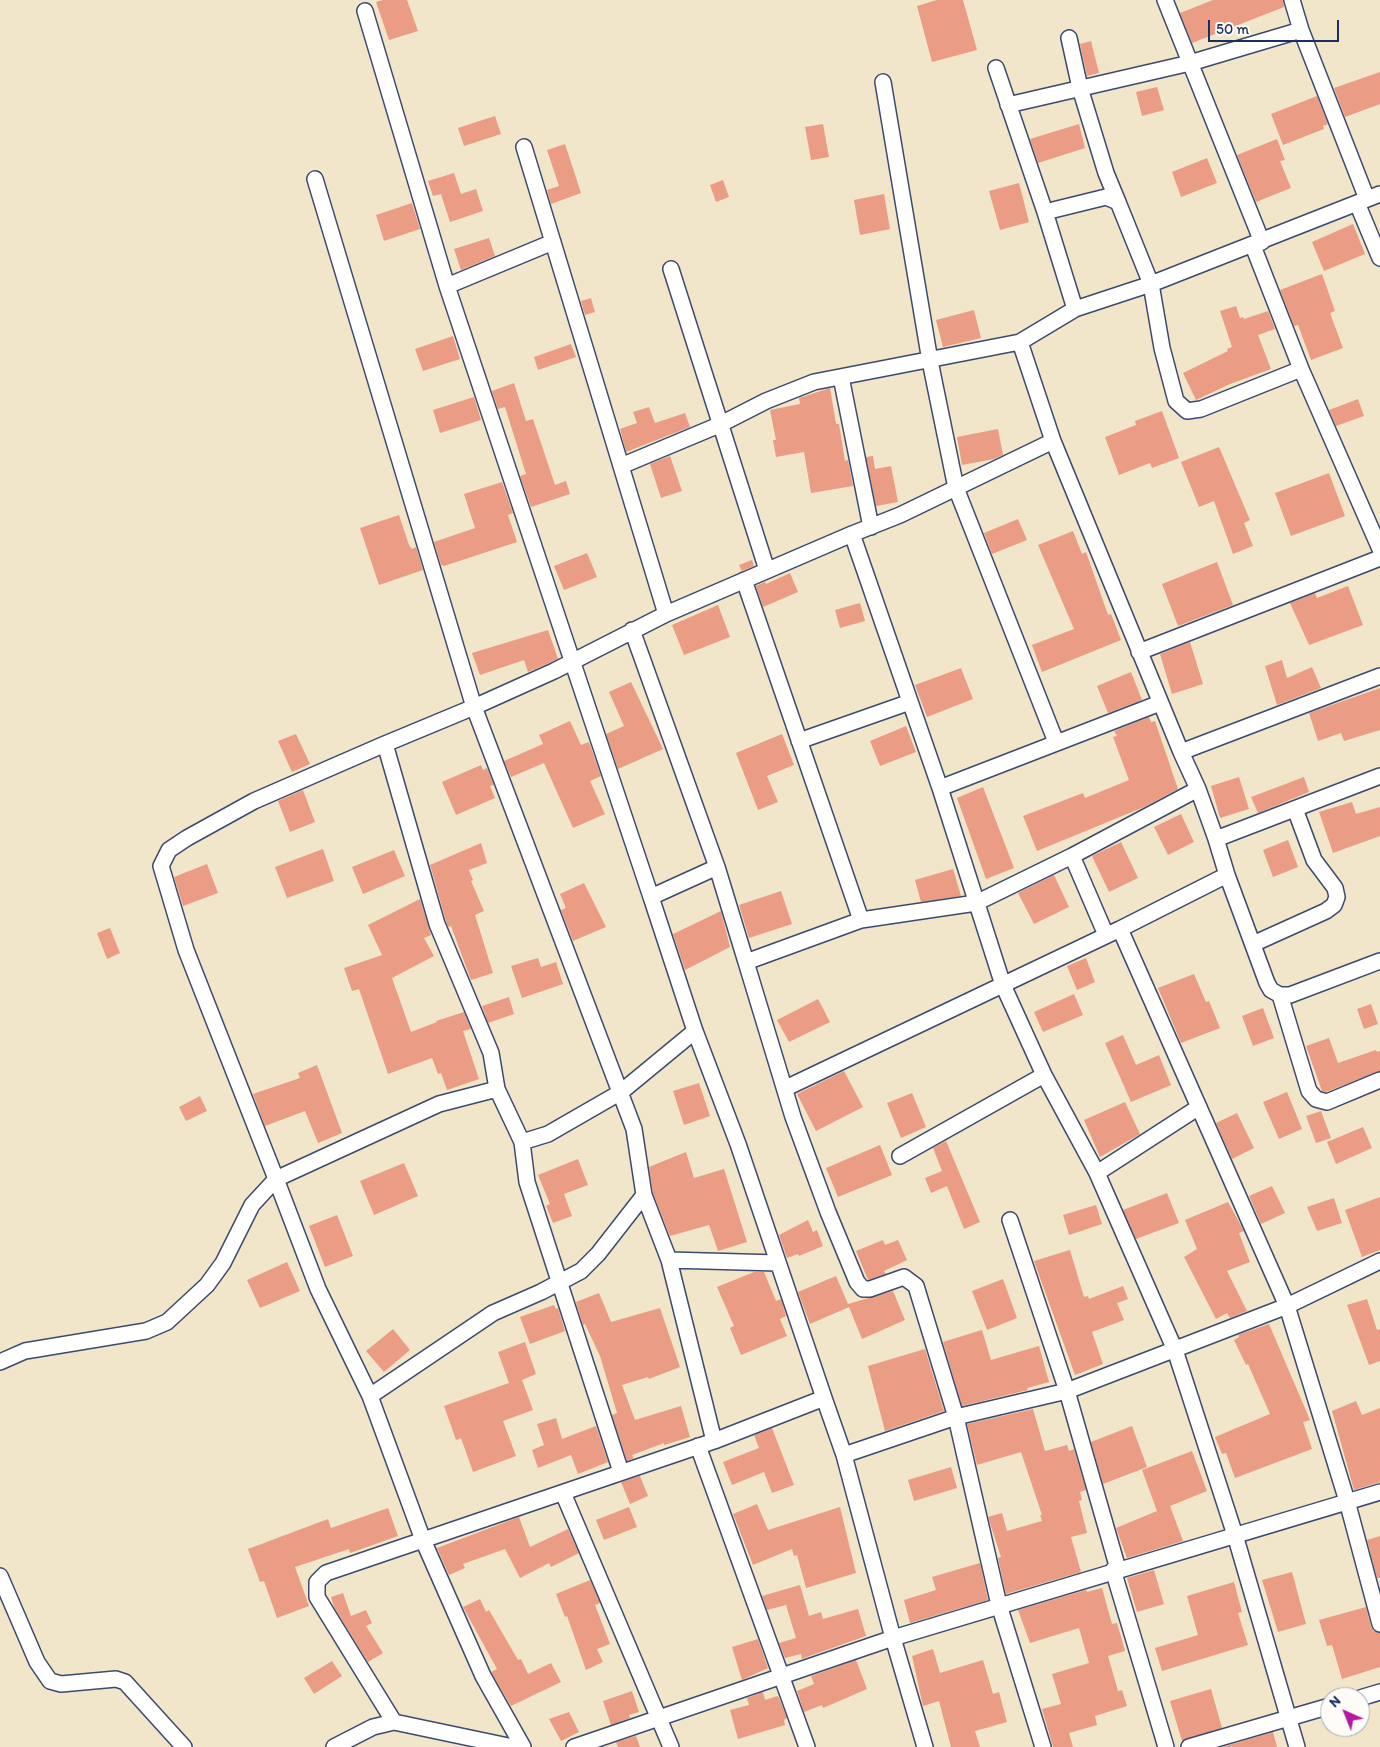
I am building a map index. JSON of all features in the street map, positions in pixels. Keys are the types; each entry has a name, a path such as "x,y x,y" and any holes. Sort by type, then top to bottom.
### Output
{"street":[{"path":"1165,0 1257,244 1301,369 1380,549"},
{"path":"1292,0 1301,30 1368,199 1380,258"},
{"path":"365,11 447,286 571,661 694,1031 738,1144 844,1455 893,1638 925,1747"},
{"path":"1008,105 1038,100 1080,88 1190,63 1301,30"},
{"path":"1069,38 1080,88 1106,173 1151,284 1162,348 1176,401 1187,411 1201,410 1301,369"},
{"path":"996,68 1045,212 1075,309"},
{"path":"883,82 930,361 956,488 1056,742"},
{"path":"524,147 666,614"},
{"path":"315,179 474,707 634,1129 644,1195 669,1260 714,1441"},
{"path":"1045,212 1106,197 1118,202"},
{"path":"621,466 719,425 774,398 814,382 1020,342 1075,309 1151,284 1368,199"},
{"path":"447,286 553,242"},
{"path":"671,269 719,425 767,570"},
{"path":"1020,342 1053,441 1160,703 1198,789 1252,944 1271,990 1280,995 1290,995 1380,961"},
{"path":"841,377 871,527"},
{"path":"523,1747 483,1676 423,1540 370,1396 318,1289 186,950 161,866 168,850 254,801 474,707 666,614 900,515 1053,441"},
{"path":"852,534 940,788 1003,985 1044,1075 1097,1173 1175,1350 1236,1535 1297,1747"},
{"path":"1139,652 1380,558"},
{"path":"744,580 861,920"},
{"path":"632,630 717,867 786,1088 793,1117 828,1212 857,1282 863,1290 904,1276 916,1286 956,1417 999,1605 1043,1747"},
{"path":"1181,752 1380,676"},
{"path":"799,741 910,702"},
{"path":"940,788 1160,703"},
{"path":"384,744 437,924 491,1053 497,1089 522,1142 527,1182 621,1472"},
{"path":"1216,839 1380,776"},
{"path":"746,962 861,920 976,903 1072,856 1198,789"},
{"path":"1252,944 1326,911 1334,905 1337,897 1335,888 1314,860 1295,808"},
{"path":"1072,856 1113,932 1199,1107 1287,1306 1347,1501 1380,1624"},
{"path":"651,897 717,867"},
{"path":"786,1088 1113,932 1227,875"},
{"path":"1280,995 1309,1091 1316,1099 1328,1102 1380,1080"},
{"path":"522,1142 548,1134 621,1092 694,1031"},
{"path":"900,1156 1044,1075"},
{"path":"0,1362 25,1351 146,1331 167,1322 208,1285 223,1264 252,1205 276,1179 439,1104 497,1089"},
{"path":"1097,1173 1199,1107"},
{"path":"370,1396 493,1313 580,1271 598,1254 644,1195"},
{"path":"1010,1220 1066,1391 1166,1747"},
{"path":"669,1260 778,1263"},
{"path":"844,1455 956,1417 1066,1391 1287,1306 1380,1261"},
{"path":"394,1722 317,1597 317,1582 326,1573 714,1441 824,1398"},
{"path":"698,1446 807,1747"},
{"path":"574,1747 780,1675 893,1638 1116,1569 1380,1492"},
{"path":"563,1493 671,1747"},
{"path":"0,1576 36,1662 50,1681 62,1684 116,1679 125,1682 184,1747"},
{"path":"1189,1747 1320,1709"},
{"path":"334,1747 373,1727 394,1722 513,1747"}],"building":[{"path":"383,0 407,0 418,31 389,40 376,2"},
{"path":"937,0 963,0 977,50 932,62 917,6"},
{"path":"1213,0 1283,0 1284,7 1192,43 1180,13"},
{"path":"1091,41 1099,73 1087,76 1080,44"},
{"path":"1380,72 1380,104 1345,117 1334,88"},
{"path":"1157,87 1164,110 1142,116 1136,92"},
{"path":"1317,96 1328,124 1323,126 1324,129 1283,145 1271,114"},
{"path":"495,116 501,134 464,146 458,128"},
{"path":"823,124 829,157 811,160 805,127"},
{"path":"1079,124 1085,148 1038,163 1030,139"},
{"path":"1277,139 1285,160 1280,161 1291,188 1256,202 1237,155"},
{"path":"565,144 581,193 551,204 547,190 559,186 547,150"},
{"path":"1207,158 1217,183 1181,197 1172,172"},
{"path":"454,173 461,194 476,189 483,211 450,222 441,194 433,196 428,181"},
{"path":"723,180 729,197 716,202 710,185"},
{"path":"1019,183 1029,222 1000,230 989,191"},
{"path":"884,194 890,229 860,235 854,200"},
{"path":"412,203 420,229 384,241 376,215"},
{"path":"1353,224 1365,254 1324,271 1312,242"},
{"path":"489,238 495,256 461,270 454,249"},
{"path":"1322,274 1335,311 1330,313 1343,348 1311,360 1298,325 1294,326 1280,290"},
{"path":"591,298 595,312 585,315 581,301"},
{"path":"1236,306 1240,318 1243,317 1244,319 1268,311 1275,329 1258,335 1271,369 1230,384 1196,400 1183,373 1228,351 1227,349 1232,347 1220,311"},
{"path":"974,310 981,338 943,347 936,320"},
{"path":"453,336 460,359 423,371 415,349"},
{"path":"571,344 576,357 538,370 534,357"},
{"path":"514,383 526,421 533,419 555,485 566,481 570,494 531,507 520,476 526,474 505,407 498,409 492,391"},
{"path":"830,388 836,424 839,424 845,461 848,460 853,486 811,493 804,452 776,457 773,440 776,440 770,410 800,404 799,398"},
{"path":"474,397 481,420 440,433 433,410"},
{"path":"1358,399 1364,416 1336,426 1329,410"},
{"path":"649,407 655,423 685,413 690,427 626,452 620,429 637,423 633,412"},
{"path":"1162,411 1179,458 1152,468 1150,463 1119,475 1105,437 1136,425 1135,421"},
{"path":"998,429 1003,455 994,459 962,465 957,437"},
{"path":"1219,447 1250,520 1244,523 1253,546 1233,554 1214,501 1199,507 1181,462"},
{"path":"670,456 682,491 661,498 650,464"},
{"path":"873,456 875,469 891,466 898,502 876,506 866,457"},
{"path":"1329,473 1345,516 1291,536 1275,493"},
{"path":"502,482 513,513 508,515 517,542 444,566 441,565 434,542 475,528 464,494"},
{"path":"399,515 409,545 412,549 416,547 423,570 379,585 360,528"},
{"path":"1018,519 1027,540 992,554 984,533"},
{"path":"1073,531 1082,554 1086,552 1108,615 1111,614 1121,640 1042,672 1032,645 1074,629 1038,545"},
{"path":"587,553 597,577 564,590 554,566"},
{"path":"752,560 754,566 742,571 739,565"},
{"path":"1217,562 1233,605 1178,626 1162,584"},
{"path":"790,573 798,592 763,607 756,586 765,582 766,584"},
{"path":"1348,586 1363,625 1309,645 1290,603 1315,593 1317,598"},
{"path":"860,603 865,621 840,628 835,610"},
{"path":"718,605 730,637 684,655 672,625"},
{"path":"548,630 558,659 528,672 524,660 480,675 472,653"},
{"path":"1190,642 1203,684 1172,694 1160,654"},
{"path":"1282,660 1287,678 1312,667 1321,688 1277,705 1265,666"},
{"path":"961,668 973,699 927,717 915,685"},
{"path":"1131,672 1142,700 1108,713 1097,686"},
{"path":"631,682 663,749 618,769 606,734 624,726 609,692"},
{"path":"1380,688 1380,730 1344,741 1341,733 1318,741 1309,713"},
{"path":"1149,717 1151,722 1155,721 1178,789 1144,807 1037,851 1023,816 1083,793 1085,798 1129,780 1113,737 1117,736 1114,731"},
{"path":"570,721 581,745 589,742 601,776 590,781 605,814 573,828 544,763 511,777 504,761 543,744 539,735"},
{"path":"906,726 916,752 880,766 870,741"},
{"path":"296,734 310,764 292,772 278,741"},
{"path":"782,734 794,765 767,776 778,802 758,810 736,753"},
{"path":"481,765 483,770 487,768 494,785 490,786 495,798 456,815 442,782"},
{"path":"1239,777 1249,809 1220,818 1211,786"},
{"path":"1304,777 1309,792 1258,813 1251,797"},
{"path":"983,787 1014,868 986,879 957,798"},
{"path":"303,790 315,822 290,832 278,801"},
{"path":"1352,802 1356,814 1380,807 1380,836 1333,853 1319,812"},
{"path":"1181,814 1194,842 1168,855 1154,827"},
{"path":"1288,840 1298,867 1273,877 1263,850"},
{"path":"1121,842 1138,878 1109,892 1092,856"},
{"path":"481,843 487,863 469,870 473,880 471,881 484,911 475,915 493,973 471,980 451,926 448,927 430,865"},
{"path":"323,849 334,881 287,898 275,867"},
{"path":"394,850 405,876 363,894 352,867"},
{"path":"207,864 218,893 183,906 174,877"},
{"path":"953,869 961,896 921,902 915,880"},
{"path":"1054,875 1069,907 1034,924 1018,893"},
{"path":"584,883 606,927 573,941 561,910 566,908 560,894"},
{"path":"781,891 792,924 749,938 739,905"},
{"path":"420,899 431,935 424,938 434,956 392,978 411,1032 464,1012 471,1029 463,1031 479,1079 447,1090 441,1073 438,1074 432,1058 388,1074 359,989 352,991 344,968 382,955 368,925"},
{"path":"721,911 730,947 685,970 673,934"},
{"path":"110,928 120,953 107,959 97,933"},
{"path":"538,958 541,967 556,962 563,984 522,998 511,966"},
{"path":"1086,958 1095,982 1077,990 1067,966"},
{"path":"1194,974 1206,1002 1209,1001 1220,1028 1181,1043 1158,988"},
{"path":"1074,994 1083,1015 1043,1032 1034,1012"},
{"path":"509,997 514,1014 488,1023 482,1006"},
{"path":"818,999 830,1022 789,1042 777,1020"},
{"path":"1371,1004 1378,1024 1364,1029 1357,1009"},
{"path":"1263,1008 1274,1038 1253,1046 1242,1016"},
{"path":"1123,1035 1136,1065 1159,1055 1171,1085 1131,1102 1105,1043"},
{"path":"1329,1038 1338,1063 1376,1050 1377,1052 1380,1051 1380,1071 1326,1092 1322,1091 1306,1046"},
{"path":"317,1065 342,1133 318,1143 305,1111 265,1126 253,1094 300,1078 298,1073"},
{"path":"844,1071 863,1107 816,1131 797,1094"},
{"path":"699,1083 710,1116 684,1125 673,1091"},
{"path":"1287,1092 1302,1129 1279,1139 1263,1102"},
{"path":"912,1093 926,1127 901,1138 887,1103"},
{"path":"200,1096 207,1111 186,1121 179,1107"},
{"path":"1125,1102 1140,1134 1100,1157 1084,1120"},
{"path":"1321,1111 1331,1138 1316,1143 1306,1116"},
{"path":"1237,1113 1254,1148 1232,1159 1216,1123"},
{"path":"1363,1127 1372,1148 1336,1164 1327,1142"},
{"path":"946,1141 980,1222 964,1229 947,1186 931,1193 925,1178 942,1171 933,1148"},
{"path":"880,1145 892,1175 838,1197 826,1168"},
{"path":"686,1152 694,1178 724,1169 747,1242 718,1251 709,1225 670,1236 653,1193 649,1167"},
{"path":"578,1159 588,1185 564,1194 572,1216 553,1223 546,1206 550,1204 538,1175"},
{"path":"404,1163 418,1196 374,1215 360,1181"},
{"path":"1272,1186 1285,1213 1261,1224 1249,1196"},
{"path":"1167,1193 1179,1223 1136,1239 1123,1210"},
{"path":"1380,1197 1380,1250 1362,1257 1345,1210"},
{"path":"1334,1198 1342,1223 1317,1231 1307,1207"},
{"path":"1228,1202 1244,1231 1239,1233 1250,1262 1227,1271 1247,1311 1230,1318 1227,1313 1216,1319 1184,1257 1197,1249 1185,1220"},
{"path":"1096,1205 1102,1224 1069,1235 1063,1215"},
{"path":"337,1215 353,1256 325,1267 309,1226"},
{"path":"808,1220 813,1232 817,1230 823,1246 799,1256 798,1254 787,1258 779,1235"},
{"path":"883,1240 885,1245 898,1240 907,1260 884,1271 886,1274 868,1280 856,1251"},
{"path":"1070,1250 1084,1297 1088,1296 1089,1299 1123,1286 1128,1299 1117,1303 1124,1320 1092,1332 1103,1364 1075,1375 1034,1261"},
{"path":"287,1262 300,1291 260,1308 247,1280"},
{"path":"754,1272 764,1272 776,1301 781,1299 786,1316 780,1319 787,1336 741,1355 730,1328 734,1326 717,1287"},
{"path":"836,1276 848,1304 893,1291 905,1320 862,1339 849,1307 810,1324 798,1292"},
{"path":"1003,1279 1017,1318 987,1330 972,1291"},
{"path":"599,1293 611,1322 660,1308 680,1367 649,1379 648,1377 622,1385 635,1420 681,1406 690,1437 664,1445 664,1443 632,1455 634,1458 627,1461 612,1415 617,1413 600,1356 585,1324 583,1325 576,1302"},
{"path":"1367,1299 1377,1330 1380,1329 1380,1361 1369,1365 1347,1305"},
{"path":"554,1305 556,1309 558,1308 565,1331 530,1344 520,1317"},
{"path":"1269,1324 1310,1420 1303,1422 1312,1449 1235,1478 1226,1453 1222,1454 1215,1437 1270,1414 1248,1364 1246,1365 1234,1340 1239,1337 1238,1335"},
{"path":"393,1329 410,1350 384,1372 366,1351"},
{"path":"982,1330 991,1360 1039,1346 1049,1382 1027,1388 1028,1390 962,1406 943,1342"},
{"path":"525,1342 536,1374 522,1380 533,1410 503,1421 516,1456 473,1472 461,1438 456,1440 444,1406 509,1383 498,1352"},
{"path":"925,1349 944,1411 885,1431 868,1366"},
{"path":"1356,1401 1362,1415 1380,1408 1380,1482 1354,1490 1332,1411"},
{"path":"1033,1409 1045,1451 1067,1445 1069,1451 1074,1449 1086,1490 1080,1492 1082,1500 1079,1501 1087,1533 1071,1537 1081,1572 1006,1594 998,1558 1001,1557 988,1517 1002,1513 1007,1531 1042,1521 1040,1515 1042,1515 1021,1452 977,1465 967,1424"},
{"path":"556,1418 562,1439 596,1426 608,1462 578,1474 571,1455 538,1468 532,1450 544,1445 537,1424"},
{"path":"1132,1426 1147,1467 1103,1484 1091,1442"},
{"path":"772,1428 794,1485 772,1493 764,1472 732,1485 723,1462 759,1448 754,1435"},
{"path":"1192,1451 1207,1491 1170,1506 1183,1541 1127,1558 1116,1528 1157,1511 1142,1470"},
{"path":"951,1467 957,1488 914,1501 908,1480"},
{"path":"640,1476 648,1496 630,1504 621,1482"},
{"path":"757,1504 768,1530 840,1507 856,1573 806,1588 797,1555 794,1556 792,1549 753,1565 733,1514"},
{"path":"629,1507 637,1527 604,1540 596,1520"},
{"path":"388,1508 398,1536 350,1553 349,1549 295,1567 309,1606 277,1618 264,1581 260,1582 248,1549 328,1519 331,1528"},
{"path":"519,1517 530,1547 568,1529 579,1553 551,1567 549,1563 520,1578 505,1549 463,1564 465,1568 449,1575 437,1548"},
{"path":"1380,1536 1380,1578 1377,1578 1367,1540"},
{"path":"980,1563 988,1600 910,1623 904,1600 936,1590 932,1577"},
{"path":"1154,1570 1164,1604 1137,1612 1127,1578"},
{"path":"1292,1572 1306,1624 1278,1632 1262,1580"},
{"path":"590,1580 600,1603 595,1605 610,1644 597,1649 603,1662 586,1670 567,1616 565,1617 556,1594"},
{"path":"1234,1582 1242,1612 1238,1613 1248,1645 1162,1671 1155,1648 1198,1635 1187,1596"},
{"path":"800,1585 809,1616 821,1612 823,1619 858,1609 866,1636 802,1659 801,1654 785,1658 779,1643 796,1638 786,1605 767,1610 762,1596"},
{"path":"1102,1588 1112,1624 1117,1623 1125,1651 1108,1656 1118,1691 1122,1690 1127,1706 1095,1716 1097,1725 1069,1733 1073,1747 1053,1747 1042,1709 1061,1704 1052,1674 1089,1663 1079,1628 1030,1643 1018,1610 1086,1590 1087,1592"},
{"path":"343,1593 351,1616 366,1610 372,1623 366,1626 383,1653 368,1662 334,1607 331,1597"},
{"path":"480,1599 486,1612 489,1610 518,1660 521,1659 528,1674 551,1663 561,1682 511,1706 491,1672 497,1669 463,1607"},
{"path":"1366,1607 1371,1627 1374,1631 1380,1633 1380,1667 1342,1679 1332,1645 1327,1646 1319,1620"},
{"path":"758,1639 768,1668 742,1680 732,1647"},
{"path":"933,1649 940,1673 983,1660 993,1694 999,1692 1007,1722 975,1731 980,1747 951,1747 939,1701 923,1706 912,1656"},
{"path":"856,1660 867,1689 823,1708 822,1705 804,1712 797,1691 814,1684 811,1676"},
{"path":"332,1661 342,1676 314,1694 304,1678"},
{"path":"1211,1689 1222,1728 1182,1741 1170,1701"},
{"path":"632,1691 639,1712 629,1715 630,1718 611,1725 603,1701"},
{"path":"763,1692 765,1700 777,1696 779,1698 787,1718 784,1720 785,1725 738,1739 730,1710 749,1705 747,1698"},
{"path":"569,1712 579,1732 561,1741 549,1719"},
{"path":"1273,1732 1277,1747 1223,1747"},
{"path":"636,1736 640,1747 618,1747 616,1742"}]}
